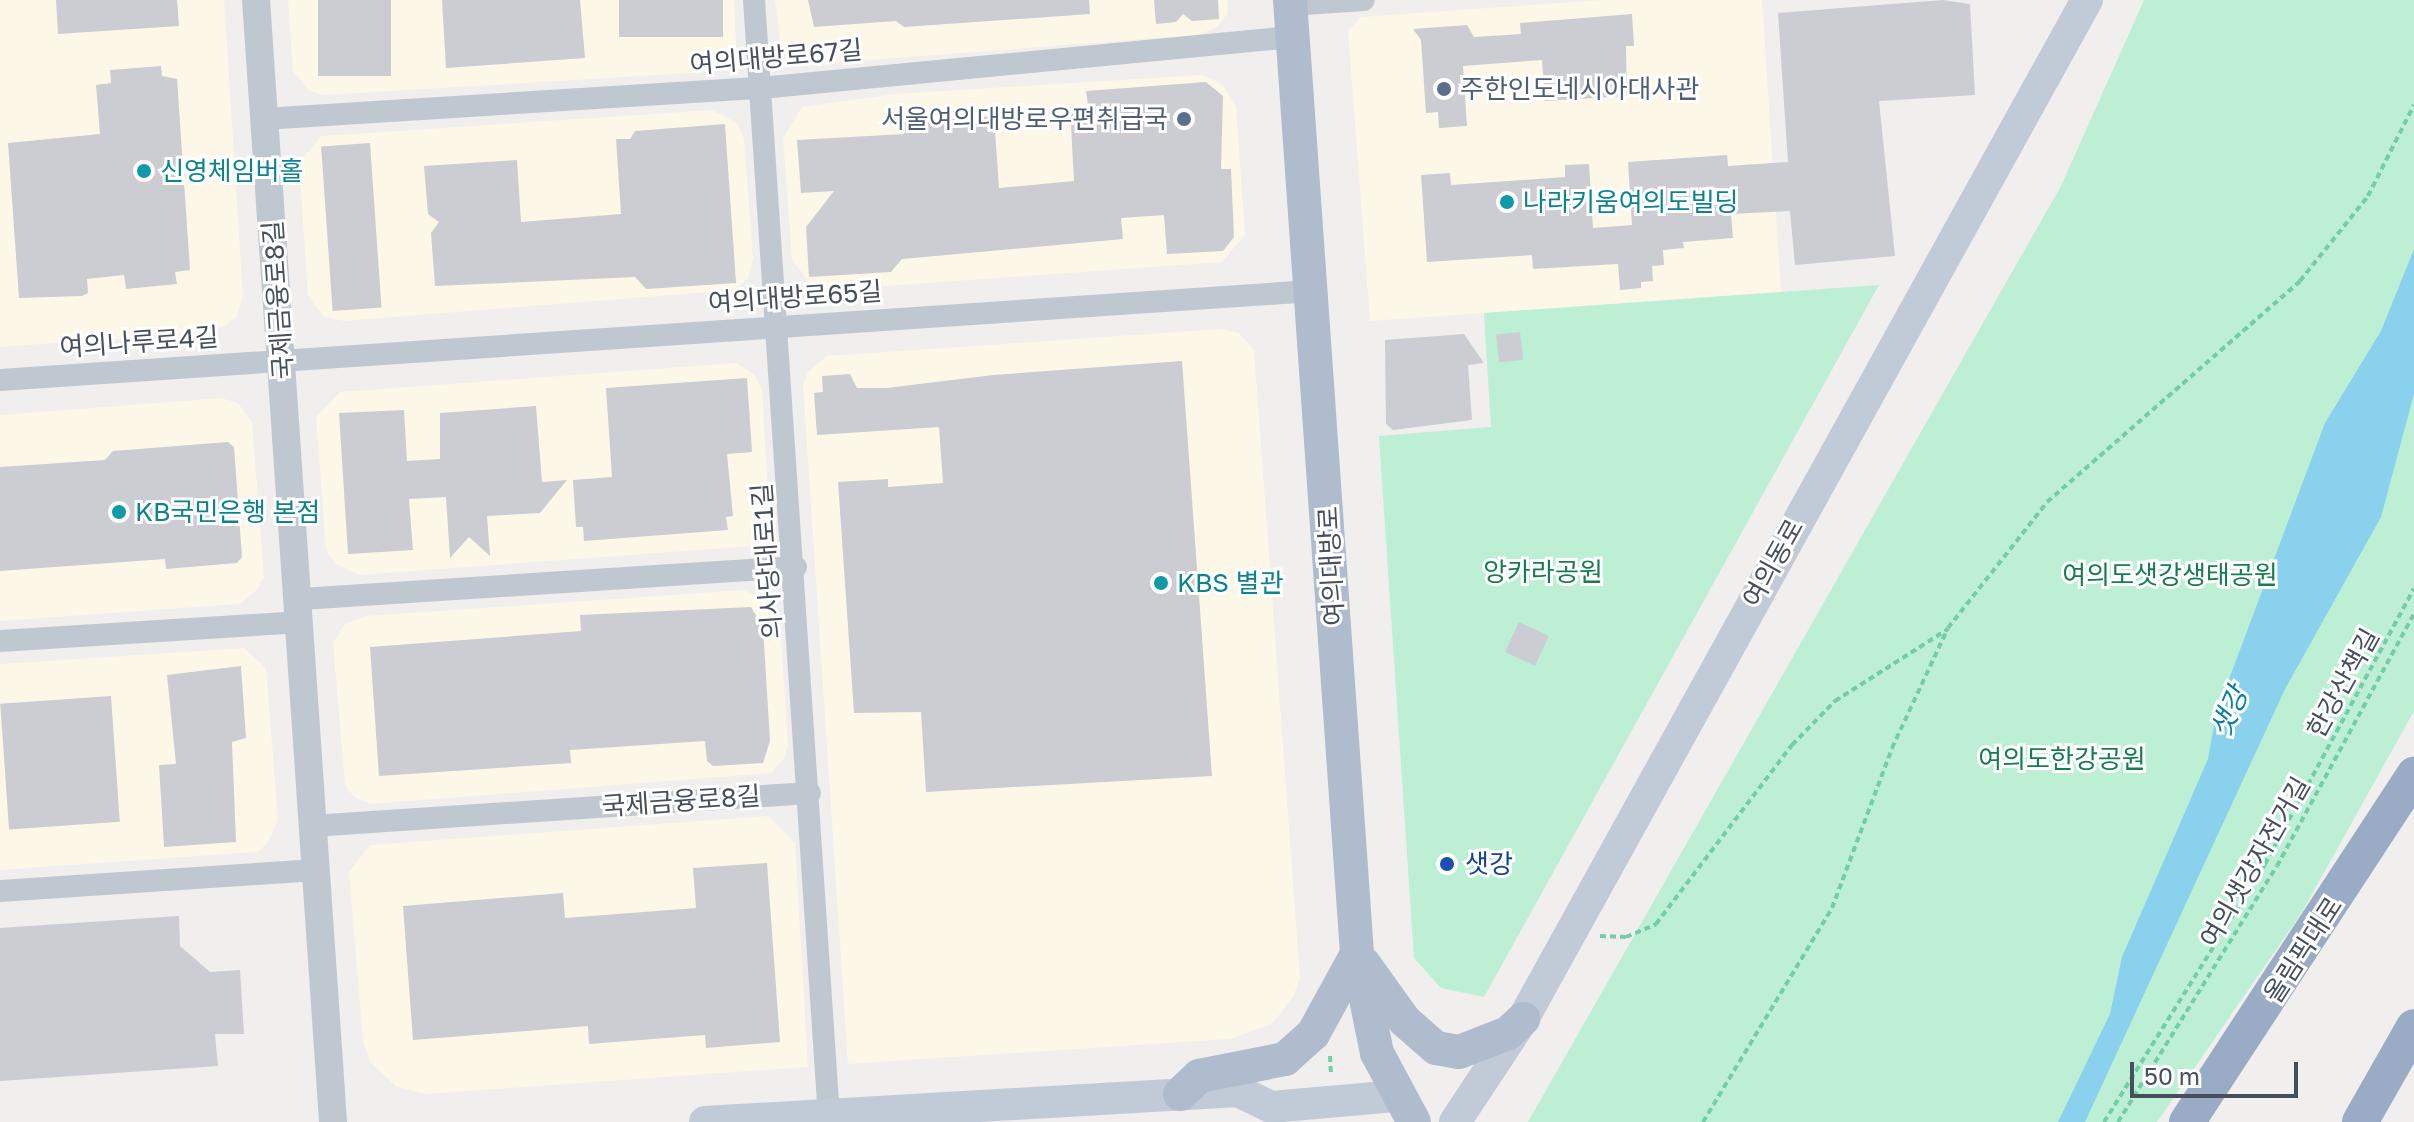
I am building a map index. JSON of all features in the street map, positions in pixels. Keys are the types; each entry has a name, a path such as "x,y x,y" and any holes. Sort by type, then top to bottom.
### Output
{"highway":[{"name":"올림픽대로","path":"2187,1122 2414,775"},
{"path":"2360,1122 2414,1027"}],"main road":[{"name":"여의동로","path":"1455,1122 1523,1019 1936,264 2087,0"},
{"name":"여의대방로","path":"1291,14 1357,954 1377,1053 1406,1109"},
{"path":"1180,1094 1199,1076 1285,1059 1313,1034 1357,954 1405,1021 1436,1048 1459,1052 1508,1033 1523,1019"},
{"path":"705,1122 829,1118 1238,1091 1263,1114 1406,1109"}],"street":[{"name":"국제금융로8길","path":"256,0 301,611 312,826 333,1122"},
{"name":"의사당대로1길","path":"754,0 796,567 829,1118"},
{"name":"여의대방로67길","path":"263,119 761,88 1291,14 1364,0"},
{"name":"여의대방로65길","path":"282,360 1311,291"},
{"name":"여의나루로4길","path":"0,380 282,360"},
{"path":"0,641 796,567"},
{"name":"국제금융로8길","path":"312,826 810,793"},
{"path":"0,891 316,870"}],"path":[{"path":"1703,1122 1832,908 1892,748 1948,628 2047,502 2300,281 2368,196 2414,105"},
{"name":"한강산책길","path":"2104,1122 2265,864 2414,589"},
{"name":"여의샛강자전거길","path":"2118,1122 2277,866 2414,614"},
{"path":"1570,935 1626,937 1656,924 1792,745 1835,701 1948,628"}],"shaded area":[{"path":"0,0 224,0 243,296 237,316 225,326 206,332 0,347"},
{"path":"288,0 734,0 736,44 726,63 709,72 324,95 309,91 293,71"},
{"path":"775,0 1227,0 1228,13 1217,27 1198,35 804,65 781,48"},
{"path":"1602,0 1762,0 1781,293 1370,321 1348,31 1361,17"},
{"path":"1202,75 1223,85 1236,107 1245,235 1222,262 830,290 809,282 792,259 783,138 802,107 894,94"},
{"path":"712,110 737,123 744,139 753,258 748,278 735,290 344,321 323,316 308,296 299,163 321,136"},
{"path":"1221,329 1239,333 1254,350 1300,978 1293,997 1272,1024 1230,1039 848,1064 803,385 808,372 827,356"},
{"path":"736,363 755,375 762,390 770,524 753,546 359,575 334,563 326,549 316,417 340,392"},
{"path":"221,398 238,403 252,422 264,577 256,591 240,604 0,621 0,415"},
{"path":"744,590 763,599 780,621 788,745 784,759 771,773 371,804 354,797 345,785 333,643 345,624 365,616"},
{"path":"244,648 266,668 278,820 267,844 257,852 0,870 0,664"},
{"path":"768,816 795,843 808,1067 425,1094 396,1086 370,1062 363,1041 349,872 370,845"}],"green space":[{"name":"여의도한강공원","path":"2144,0 2414,0 2414,711 2302,912 2157,1122 1528,1122 2061,186"},
{"name":"앙카라공원","path":"1879,285 1484,997 1441,988 1414,958 1379,436 1491,427 1484,313"}],"water":[{"path":"2414,249 2414,394 2381,517 2285,689 2085,1122 2058,1122 2110,1014 2122,957 2208,759 2216,714 2325,423 2381,331"}],"building":[{"path":"56,0 177,0 179,26 58,34"},
{"path":"318,0 391,0 391,76 318,76"},
{"path":"442,0 580,0 585,58 446,68"},
{"path":"619,0 723,0 723,37 619,37"},
{"path":"808,0 1089,0 1090,14 904,27 896,21 814,27"},
{"path":"1154,0 1218,0 1219,19 1192,21 1183,14 1176,22 1156,24"},
{"path":"1943,0 1970,4 1975,95 1879,101 1895,256 1795,265 1790,211 1731,214 1733,238 1683,242 1684,248 1663,250 1664,265 1652,266 1653,281 1641,282 1641,288 1620,290 1618,264 1533,269 1532,255 1427,262 1421,175 1450,173 1451,185 1565,177 1565,165 1589,164 1593,228 1632,225 1628,162 1727,155 1728,166 1788,162 1778,13"},
{"path":"1632,14 1634,46 1626,46 1627,96 1545,101 1542,60 1463,66 1467,126 1439,128 1438,112 1426,113 1421,40 1413,29 1467,25 1474,37 1521,34 1520,23"},
{"path":"161,66 162,76 177,79 190,270 175,272 177,284 126,289 124,275 87,279 88,293 82,296 19,298 8,143 100,134 96,85 111,83 110,70"},
{"path":"1206,82 1223,96 1221,169 1231,169 1234,237 1223,251 1167,254 1164,215 1121,218 1123,239 902,259 891,272 809,277 806,227 834,191 801,193 797,140 904,134 904,122 994,116 999,188 1074,181 1070,107 1088,106 1086,91"},
{"path":"725,124 736,283 646,289 635,277 435,286 431,233 439,222 428,214 424,166 517,160 521,222 621,214 616,139 630,139 635,131"},
{"path":"370,143 382,308 333,311 321,146"},
{"path":"1520,332 1523,360 1499,362 1496,335"},
{"path":"1464,334 1484,363 1468,365 1472,420 1393,430 1386,424 1385,340"},
{"path":"1182,361 1212,776 926,792 921,712 854,713 838,482 888,479 888,487 943,483 939,427 817,435 814,393 823,392 822,376 850,374 857,388 887,388 993,375"},
{"path":"747,378 752,452 727,454 733,516 726,517 728,530 584,541 583,527 576,527 573,480 612,477 606,388"},
{"path":"536,406 542,482 567,480 540,513 487,516 490,556 469,537 450,558 446,497 409,499 413,550 348,554 339,413 404,410 407,461 440,459 440,413"},
{"name":"KB국민은행 본점","path":"228,442 234,447 242,557 237,563 166,569 165,559 0,571 0,467 105,460 113,451"},
{"path":"751,607 763,627 770,741 763,763 713,766 707,761 705,741 570,750 571,763 379,776 370,647 581,631 580,615"},
{"path":"1519,622 1549,636 1535,666 1505,652"},
{"path":"241,666 246,738 232,742 236,842 164,847 159,765 176,764 167,675"},
{"path":"111,696 120,822 9,829 0,704"},
{"path":"767,863 780,1042 706,1048 705,1035 589,1044 588,1026 413,1040 403,906 563,893 565,918 696,908 693,868"},
{"path":"179,916 180,946 210,972 240,970 244,1034 215,1034 218,1066 0,1081 0,928"}],"place":[{"name":"주한인도네시아대사관","path":"1444,89"},
{"name":"서울여의대방로우편취급국","path":"1184,119"},
{"name":"신영체임버홀","path":"144,171"},
{"name":"나라키움여의도빌딩","path":"1507,202"},
{"name":"KB국민은행 본점","path":"119,512"},
{"name":"KBS 별관","path":"1161,583"},
{"name":"샛강","path":"1447,864"}],"park label":[{"name":"여의도샛강생태공원","path":"2170,575"}]}
